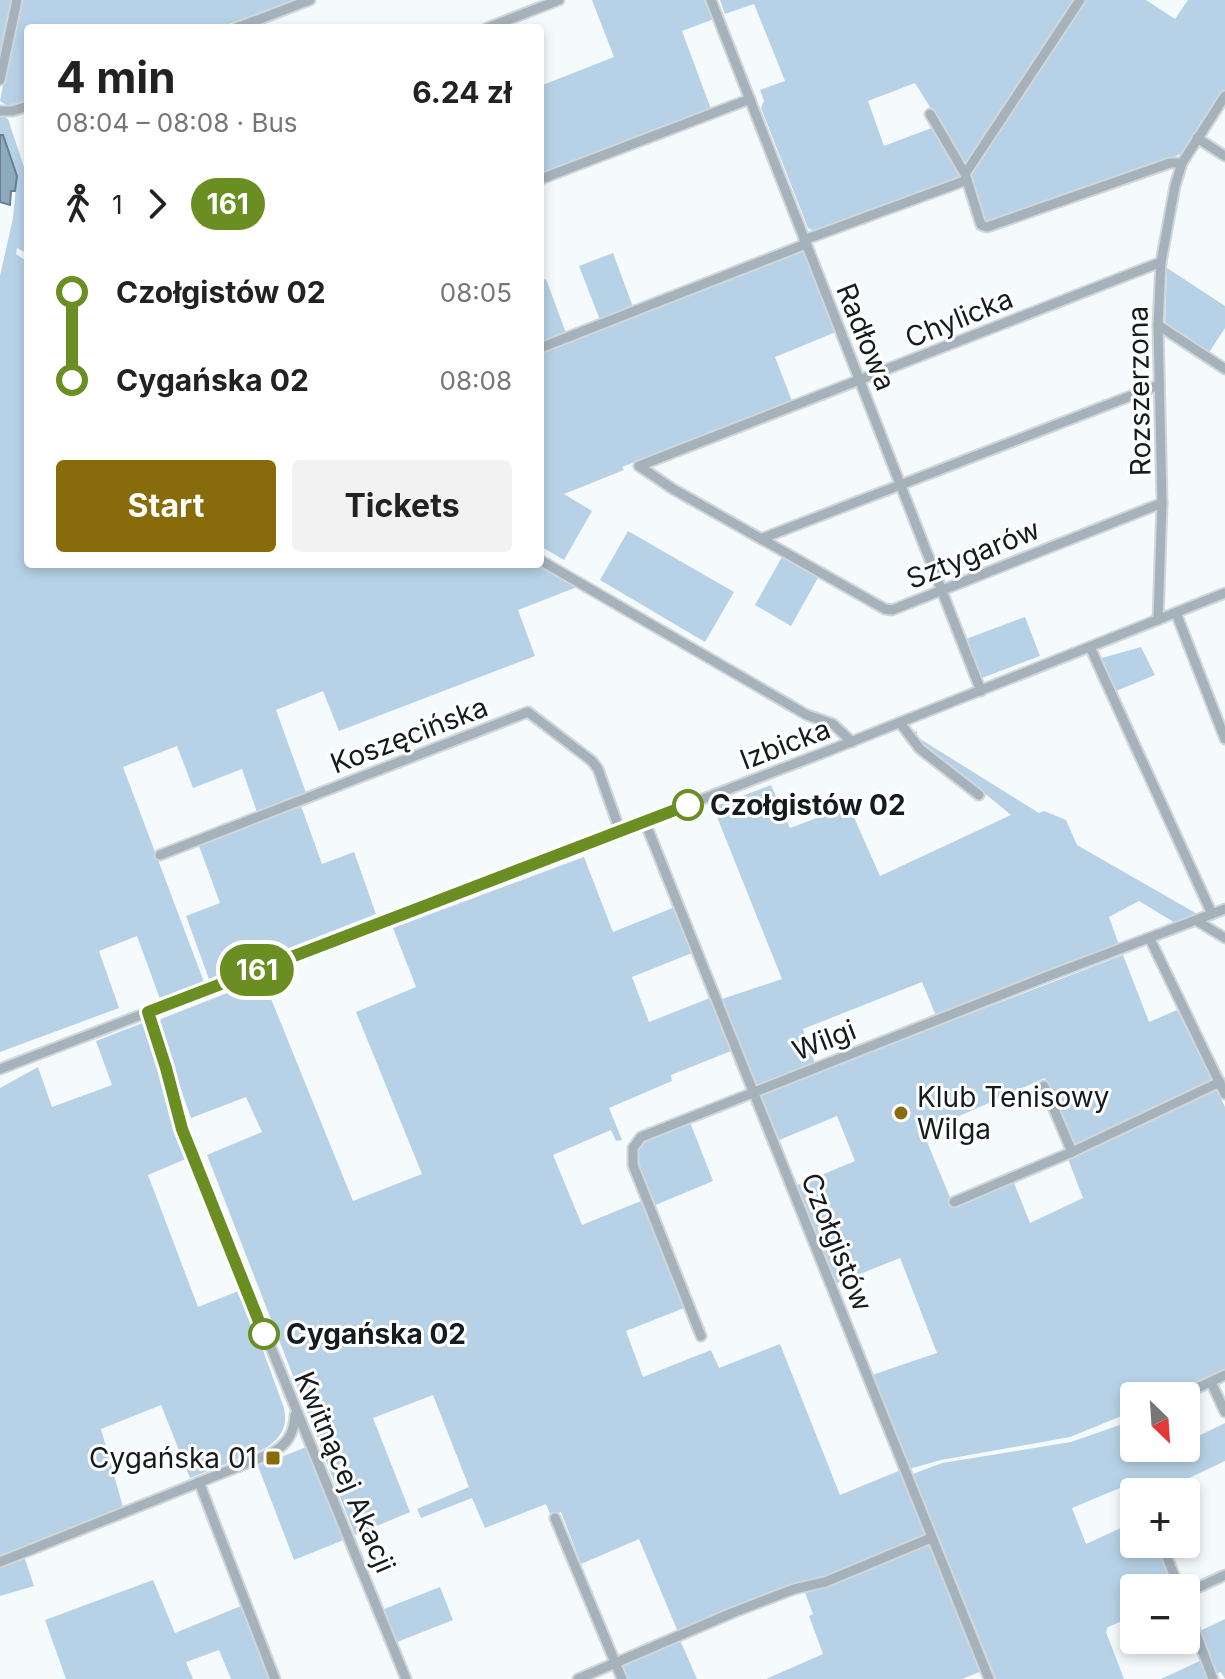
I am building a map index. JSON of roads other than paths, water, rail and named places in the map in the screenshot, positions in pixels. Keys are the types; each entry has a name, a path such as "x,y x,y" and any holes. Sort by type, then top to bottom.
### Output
{"street":[{"path":"0,80 17,0"},
{"path":"247,24 310,0"},
{"path":"497,24 559,0"},
{"name":"Radłowa","path":"711,0 981,691"},
{"path":"544,346 966,177 1080,0"},
{"name":"Rozszerzona","path":"1158,620 1162,503 1158,325 1161,262 1182,163 1225,96"},
{"path":"544,178 750,99"},
{"path":"0,111 24,107"},
{"path":"930,114 966,177 979,222 987,227 1170,163 1182,163"},
{"path":"1197,138 1225,156"},
{"name":"Chylicka","path":"639,466 1161,262"},
{"path":"1158,325 1225,369"},
{"path":"763,538 1159,385"},
{"name":"Sztygarów","path":"639,466 673,489 885,609 892,610 1162,503"},
{"path":"544,562 807,715 833,724 852,742"},
{"name":"Izbicka","path":"0,1069 852,742 1225,593"},
{"path":"1176,613 1225,739"},
{"path":"1090,647 1212,914"},
{"name":"Koszęcińska","path":"160,855 528,712 592,761 598,769 620,831"},
{"path":"900,723 920,749 979,795"},
{"name":"Czołgistów","path":"645,822 989,1679"},
{"name":"Wilgi","path":"701,1336 637,1177 632,1154 641,1137 1225,909"},
{"path":"1197,921 1225,938"},
{"path":"1150,939 1225,1094"},
{"name":"Kwitnącej Akacji","path":"148,1012 182,1129 406,1679"},
{"path":"954,1202 1072,1152 1220,1082"},
{"path":"1044,1086 1072,1152"},
{"path":"1200,1387 1225,1375"},
{"path":"1211,1382 1225,1412"},
{"path":"0,1562 282,1447 295,1427 295,1411"},
{"path":"199,1482 275,1679"},
{"path":"555,1518 622,1679"},
{"path":"578,1679 732,1613 794,1589 866,1567 931,1538"},
{"path":"1200,1587 1225,1575"},
{"path":"1200,1644 1213,1679"}],"place":[{"name":"Czołgistów 02","path":"688,805"},
{"name":"Klub Tenisowy Wilga","path":"901,1113"},
{"name":"Cygańska 02","path":"264,1334"},
{"name":"Cygańska 01","path":"273,1458"}]}
